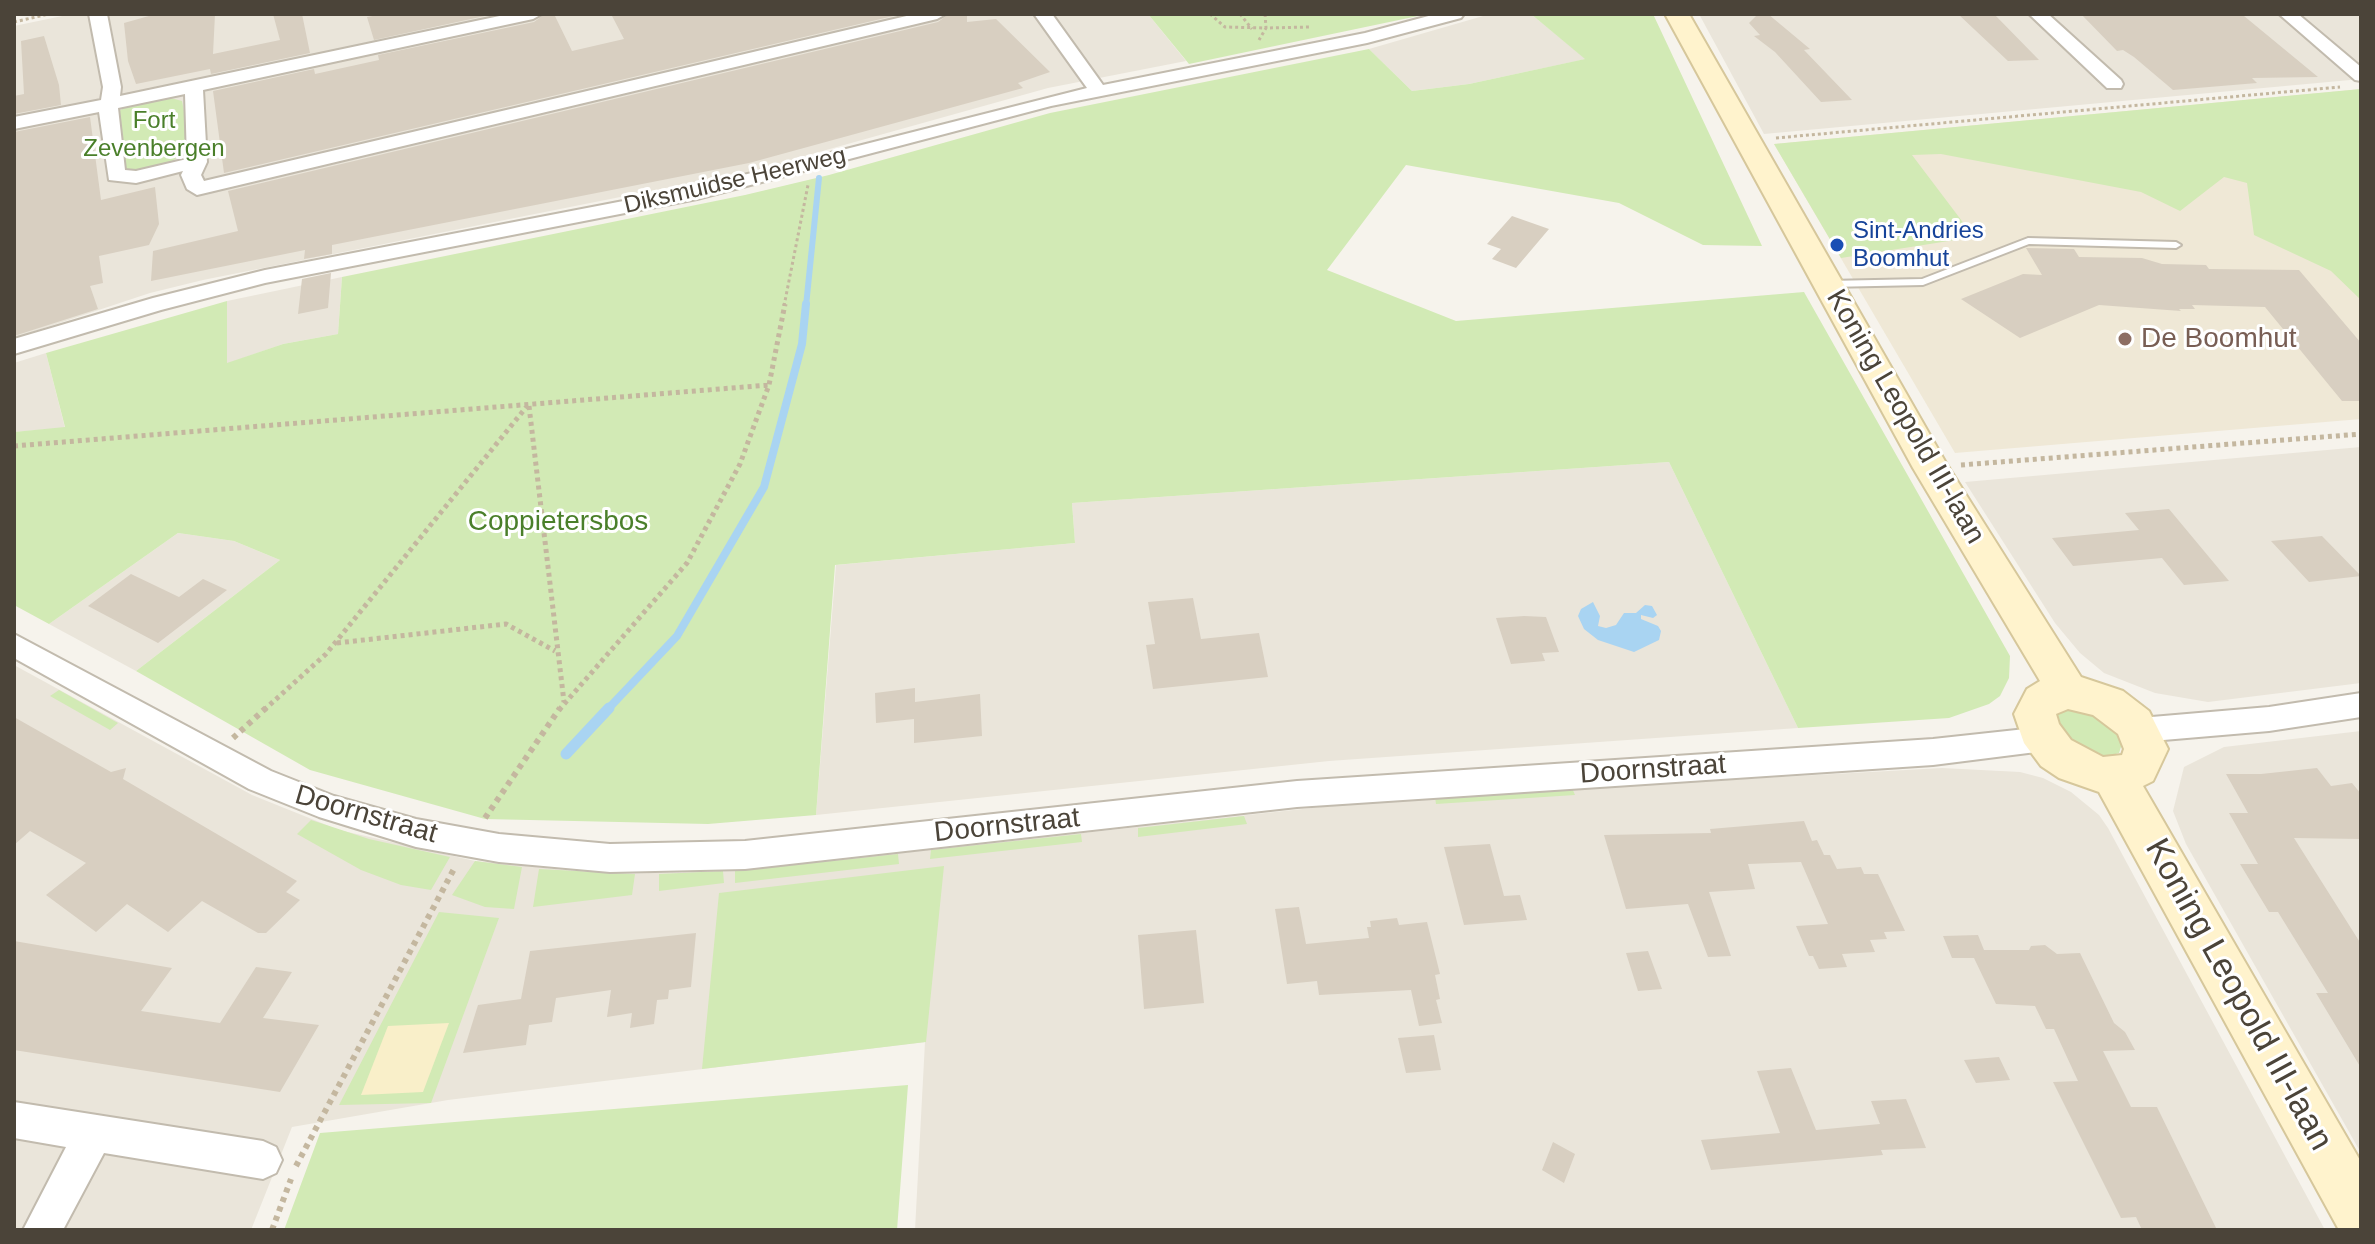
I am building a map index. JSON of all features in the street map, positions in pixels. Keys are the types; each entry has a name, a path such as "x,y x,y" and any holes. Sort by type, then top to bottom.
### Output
{"street":[{"path":"98,14 112,87 108,114 116,176 136,177 197,162"},
{"path":"14,123 533,14"},
{"path":"194,87 197,162 191,175 197,189 937,14"},
{"path":"1043,14 1098,91"},
{"name":"Diksmuidse Heerweg","path":"14,347 153,305 265,277 673,198 812,165 989,116 1404,30 1455,14"},
{"name":"Koning Leopold III-laan","path":"1677,14 1931,468 2068,692"},
{"path":"2038,14 2114,84"},
{"path":"2288,14 2354,81"},
{"name":"Doornstraat","path":"14,645 260,780 330,808 416,833 610,858 745,855 1297,794 1933,752 2044,739"},
{"path":"2068,692 2088,695 2108,703 2140,730 2146,749 2143,763 2131,772 2113,776 2074,765 2056,753 2044,739 2036,722 2038,707 2049,695 2068,692"},
{"path":"2140,730 2269,719 2361,705"},
{"name":"Koning Leopold III-laan","path":"2113,776 2361,1215"},
{"path":"14,1120 263,1160"},
{"path":"42,1230 94,1133"}],"lane":[{"path":"1828,284 1923,282 2028,241 2176,245"}],"path":[{"path":"14,22 49,14"},
{"path":"1210,14 1225,27 1311,27"},
{"path":"1240,14 1252,29"},
{"path":"1265,14 1266,28 1261,33 1258,46 1269,57"},
{"path":"1748,141 2354,81"},
{"path":"272,1230 299,1160 468,842 564,703 687,563 740,464 769,385 812,165"},
{"path":"14,446 769,385"},
{"path":"214,755 335,643 529,405"},
{"path":"529,405 564,703"},
{"path":"1931,468 2361,434"},
{"path":"335,643 506,624 556,652"}],"shaded area":[{"path":"72,14 1148,14 1186,61 1048,88 751,171 203,280 150,293 14,338 14,26"},
{"path":"1490,14 1531,14 1586,59 1469,84 1412,91 1369,49"},
{"path":"1699,14 2361,14 2361,79 1764,134"},
{"name":"De Boomhut","path":"2361,89 2361,419 1955,453 1774,144"},
{"path":"342,277 338,334 283,344 226,364 227,301"},
{"path":"46,353 65,428 14,432 14,363"},
{"path":"2361,447 2361,683 2208,702 2155,693 2104,673 2080,653 2055,623 1965,482"},
{"path":"1669,462 1798,728 1329,761 816,815 836,565 1075,543 1072,503"},
{"path":"178,533 234,541 280,560 136,671 49,624"},
{"path":"14,665 252,795 339,830 475,861 607,874 735,871 1321,807 1493,793 1942,768 2020,772 2043,778 2071,792 2099,815 2108,828 2325,1230 915,1230 925,1042 448,1100 292,1127 251,1230 14,1230"},
{"path":"2361,731 2361,1153 2186,844 2173,811 2184,767 2224,747"}],"green space":[{"path":"1148,14 1416,14 1418,16 1189,64"},
{"name":"Coppietersbos","path":"1531,14 1653,14 1762,246 1703,245 1619,203 1406,165 1327,270 1456,321 1804,292 2010,656 2009,678 2000,696 1989,704 1949,718 1798,728 1669,462 1072,503 1075,543 835,565 816,815 708,824 485,819 310,770 136,671 280,560 234,541 178,533 49,624 14,605 14,432 65,427 46,353 227,301 227,363 283,344 338,334 342,277 745,195 829,175 1050,113 1369,49 1412,91 1469,84 1585,59"},
{"path":"2361,89 2361,300 2331,271 2254,235 2247,183 2224,177 2180,211 2141,192 1941,154 1912,155 1974,237 1841,258 1774,144"},
{"name":"Fort Zevenbergen","path":"167,97 182,101 191,146 169,164 145,172 130,172 124,167 119,111"},
{"path":"59,690 118,723 110,730 50,696"},
{"path":"2072,707 2106,717 2123,741 2119,753 2103,758 2083,754 2055,722 2057,715"},
{"path":"1572,788 1575,795 1436,804 1435,797"},
{"path":"1244,816 1247,824 1138,837 1138,828"},
{"path":"311,820 369,839 450,857 431,890 401,885 361,870 297,834"},
{"path":"1081,834 1082,842 930,859 931,850"},
{"path":"898,854 899,864 735,883 735,871"},
{"path":"475,861 522,867 514,909 485,907 452,895"},
{"path":"944,866 926,1042 702,1069 719,893"},
{"path":"539,869 635,874 632,895 533,907"},
{"path":"723,871 724,883 659,891 659,874"},
{"path":"439,912 499,918 431,1103 339,1105"},
{"path":"908,1085 897,1230 284,1230 320,1133"}],"sand":[{"path":"449,1023 423,1092 361,1095 388,1026"}],"water":[{"path":"1593,602 1600,616 1598,626 1606,628 1616,625 1624,613 1636,613 1645,605 1652,606 1657,615 1653,618 1641,615 1641,619 1658,626 1661,631 1659,640 1634,652 1598,640 1584,629 1578,616 1581,609"}],"building":[{"path":"156,14 215,14 213,54 280,40 273,14 302,14 310,53 211,74 210,69 136,84 128,61 124,23"},
{"path":"384,14 494,14 374,40 367,17"},
{"path":"545,14 554,14 572,51 624,39 611,14 902,14 224,173 213,91 314,69 315,74 379,60 378,55 534,22"},
{"path":"949,14 967,14 967,22 996,19 1050,72 1018,83 1023,88 749,163 332,245 332,254 304,259 305,250 151,281 153,251 238,231 228,191 938,22"},
{"path":"1758,14 1768,14 1810,49 1804,50 1852,100 1821,102 1775,52 1754,36 1760,35 1749,23"},
{"path":"1958,14 1994,14 2039,60 2008,61"},
{"path":"2081,14 2244,16 2318,77 2252,78 2257,83 2173,90 2134,57 2123,50 2117,51"},
{"path":"44,36 59,85 61,105 14,114 14,96 24,94 21,41"},
{"path":"90,117 101,200 155,187 159,224 149,245 99,256 103,283 90,286 98,309 14,336 14,132"},
{"path":"1512,216 1549,229 1516,268 1492,259 1501,249 1487,244"},
{"path":"2026,248 2074,249 2079,257 2142,258 2162,264 2206,265 2209,269 2299,270 2361,343 2361,401 2342,401 2265,307 2192,305 2195,309 2179,309 2181,311 2099,305 2020,338 1961,299 2023,274 2042,275"},
{"path":"331,273 328,308 298,314 302,279"},
{"path":"2169,509 2229,581 2184,585 2162,558 2073,566 2052,538 2139,530 2125,513"},
{"path":"2322,536 2361,576 2309,582 2271,541"},
{"path":"131,574 179,597 203,579 227,590 158,643 88,606"},
{"path":"1193,598 1201,639 1259,633 1268,677 1153,689 1146,645 1155,644 1148,602"},
{"path":"1546,617 1559,652 1542,653 1545,661 1511,664 1496,618"},
{"path":"915,688 915,702 980,694 982,736 914,743 914,719 876,723 875,693"},
{"path":"14,717 111,772 126,768 123,779 297,881 286,892 300,900 266,933 258,933 202,901 168,932 127,904 96,932 46,895 86,863 30,831 14,845"},
{"path":"2317,768 2331,786 2352,783 2361,794 2361,839 2294,838 2361,944 2361,1068 2316,993 2328,993 2278,912 2269,912 2240,864 2258,864 2229,813 2248,813 2226,774"},
{"path":"1804,821 1812,841 1817,840 1824,855 1830,855 1837,869 1861,867 1864,874 1878,874 1905,931 1884,932 1887,939 1870,940 1875,952 1842,954 1847,967 1819,969 1813,956 1809,956 1796,926 1828,924 1801,862 1748,864 1755,889 1709,892 1731,956 1708,957 1688,904 1626,909 1604,835 1711,833 1710,829"},
{"path":"1490,844 1504,896 1520,895 1527,920 1464,925 1444,847"},
{"path":"1299,907 1306,944 1369,938 1367,927 1371,927 1370,921 1397,918 1399,925 1427,922 1440,974 1435,975 1440,999 1436,1000 1442,1023 1419,1026 1411,990 1319,995 1317,981 1287,984 1275,909"},
{"path":"1196,930 1204,1003 1144,1009 1138,935"},
{"path":"696,933 691,987 669,990 668,999 657,1000 654,1024 630,1028 632,1013 607,1017 611,990 556,998 552,1022 529,1025 526,1045 463,1053 478,1005 521,999 530,951"},
{"path":"1978,935 1984,950 2029,950 2031,946 2045,945 2057,954 2080,953 2114,1023 2125,1032 2135,1050 2103,1051 2131,1107 2157,1107 2217,1230 2142,1230 2136,1217 2121,1218 2053,1082 2078,1081 2054,1029 2046,1029 2035,1006 1996,1004 1974,958 1952,958 1943,936"},
{"path":"14,941 172,968 141,1011 220,1023 256,967 292,972 263,1018 319,1025 280,1092 14,1050"},
{"path":"1648,951 1662,989 1638,991 1626,953"},
{"path":"1434,1035 1441,1070 1406,1073 1398,1038"},
{"path":"1999,1057 2010,1080 1976,1083 1964,1060"},
{"path":"1791,1068 1816,1130 1880,1124 1871,1101 1906,1099 1926,1148 1881,1150 1883,1155 1711,1170 1701,1140 1780,1133 1757,1071"},
{"path":"1553,1142 1575,1154 1564,1183 1542,1170"}],"waterway":[{"path":"806,306 819,178"},
{"path":"607,710 677,636 764,487 802,344 806,304"},
{"path":"566,754 609,708"}],"place":[{"name":"Sint-Andries Boomhut","path":"1837,245"},
{"name":"De Boomhut","path":"2125,339"}]}
